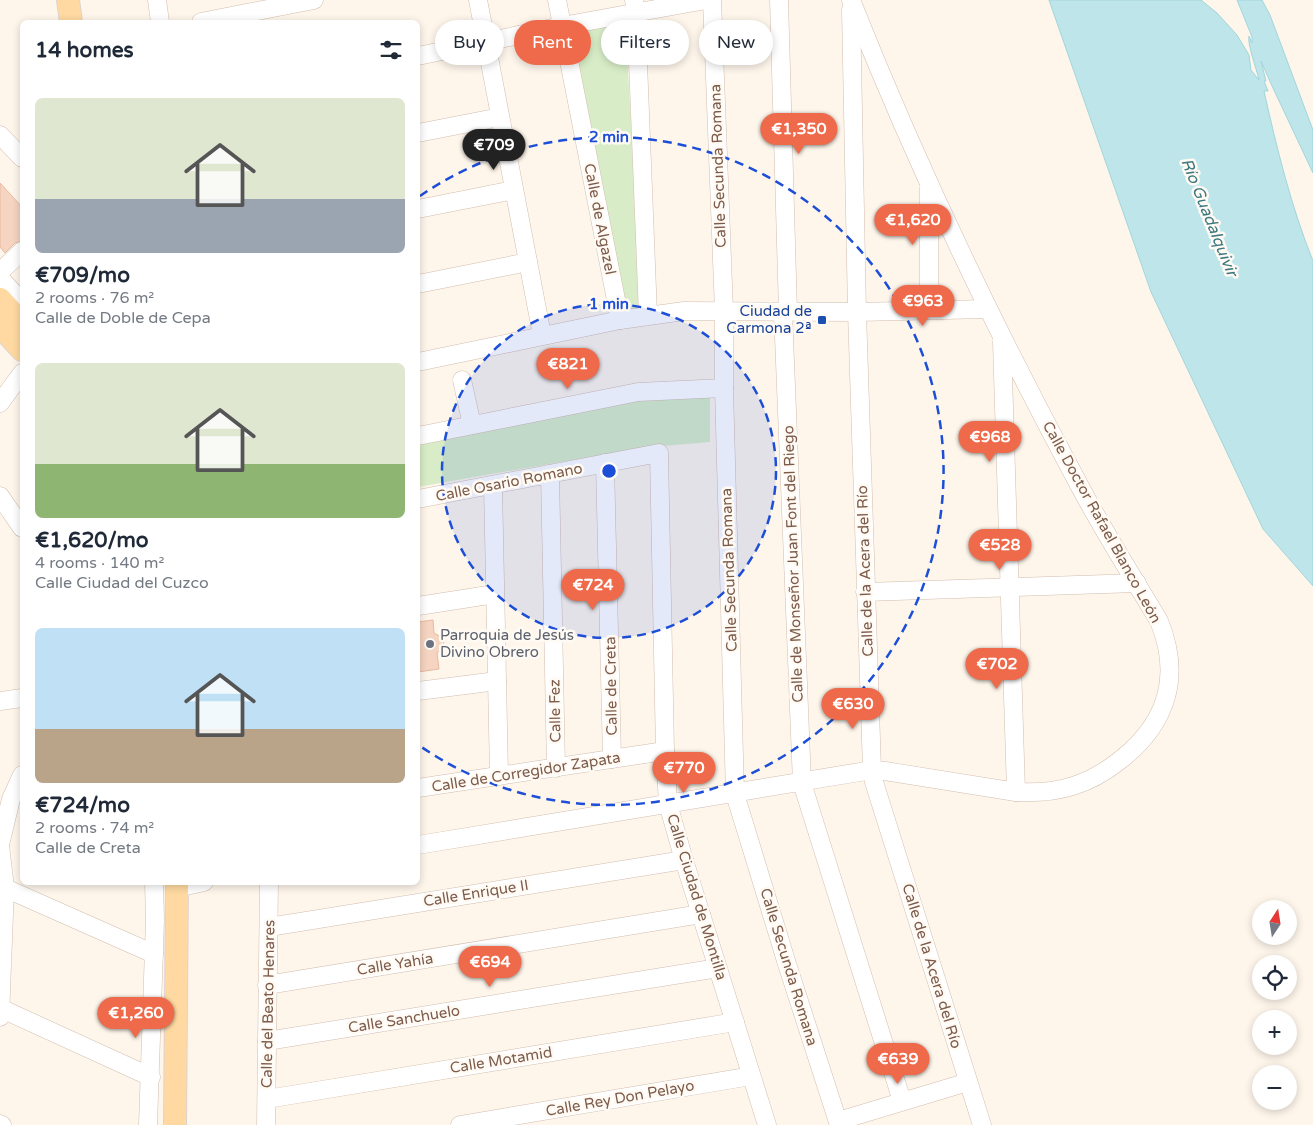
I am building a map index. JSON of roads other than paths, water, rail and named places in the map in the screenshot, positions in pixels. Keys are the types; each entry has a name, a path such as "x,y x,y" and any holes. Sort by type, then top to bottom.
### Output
{"main road":[{"path":"68,0 70,20"},
{"path":"0,299 20,320"},
{"path":"0,326 20,348"},
{"path":"175,1125 177,885"}],"street":[{"path":"157,0 160,20"},
{"path":"211,20 314,0"},
{"path":"478,0 482,20"},
{"name":"Calle de Algazel","path":"557,0 561,20"},
{"path":"584,20 635,6 706,0"},
{"name":"Calle Secunda Romana","path":"712,0 724,311 724,388 735,794 787,964 839,1123"},
{"name":"Calle de Monseñor Juan Font del Riego","path":"778,0 786,312 802,783 902,1101"},
{"name":"Calle Doctor Rafael Blanco León","path":"420,845 872,770 885,770 1016,792 1035,793 1052,791 1094,778 1112,767 1134,748 1159,718 1166,702 1170,672 1167,643 1159,621 1077,482 988,309 880,74 851,0"},
{"name":"Calle de la Acera del Río","path":"851,0 857,312 872,770 874,782 982,1125"},
{"path":"635,6 648,315"},
{"path":"420,56 435,53"},
{"path":"490,65 542,336"},
{"name":"Calle de Algazel","path":"570,65 620,320"},
{"path":"852,80 860,75 880,74"},
{"path":"420,133 500,117"},
{"path":"0,134 20,156"},
{"path":"929,182 929,310"},
{"path":"420,209 514,190"},
{"path":"0,272 20,252"},
{"path":"420,284 528,262"},
{"path":"0,278 20,300"},
{"path":"420,362 620,320 684,311 857,312 988,309"},
{"path":"1002,337 1016,792"},
{"path":"0,403 20,376"},
{"path":"462,380 472,426"},
{"path":"420,436 638,392 724,388"},
{"name":"Calle Osario Romano","path":"420,499 659,453"},
{"name":"Calle Ciudad de Montilla","path":"659,453 665,751 668,804 767,1125"},
{"name":"Calle de Creta","path":"606,463 612,759"},
{"name":"Calle Fez","path":"550,474 556,768"},
{"path":"493,485 499,776"},
{"path":"0,496 20,525"},
{"path":"865,592 1136,583"},
{"path":"420,606 495,594"},
{"path":"420,691 497,681"},
{"path":"0,701 20,698"},
{"name":"Calle de Corregidor Zapata","path":"420,788 665,751"},
{"path":"0,1017 6,888 0,845 17,801 20,785"},
{"name":"Calle Enrique II","path":"269,927 684,860"},
{"path":"148,1125 156,920 154,885"},
{"name":"Calle del Beato Henares","path":"266,1125 269,885"},
{"path":"6,888 154,954"},
{"name":"Calle Yahía","path":"267,985 701,914"},
{"name":"Calle Sanchuelo","path":"267,1040 718,968"},
{"path":"0,1008 151,1077"},
{"name":"Calle Motamid","path":"267,1099 735,1022"},
{"name":"Calle Rey Don Pelayo","path":"460,1125 751,1076"},
{"path":"839,1123 902,1101 968,1082"}],"water":[{"name":"Río Guadalquivir","path":"1049,0 1201,0 1217,13 1237,35 1249,55 1251,70 1259,80 1249,45 1249,36 1252,43 1252,37 1237,0 1262,0 1270,15 1313,130 1313,173 1261,61 1266,81 1264,81 1268,91 1264,91 1279,156 1291,198 1313,261 1313,586 1263,529 1151,292"}],"place":[{"name":"Ciudad de Carmona 2ª","path":"822,320"},
{"name":"Parroquia de Jesús Divino Obrero","path":"430,644"}]}
